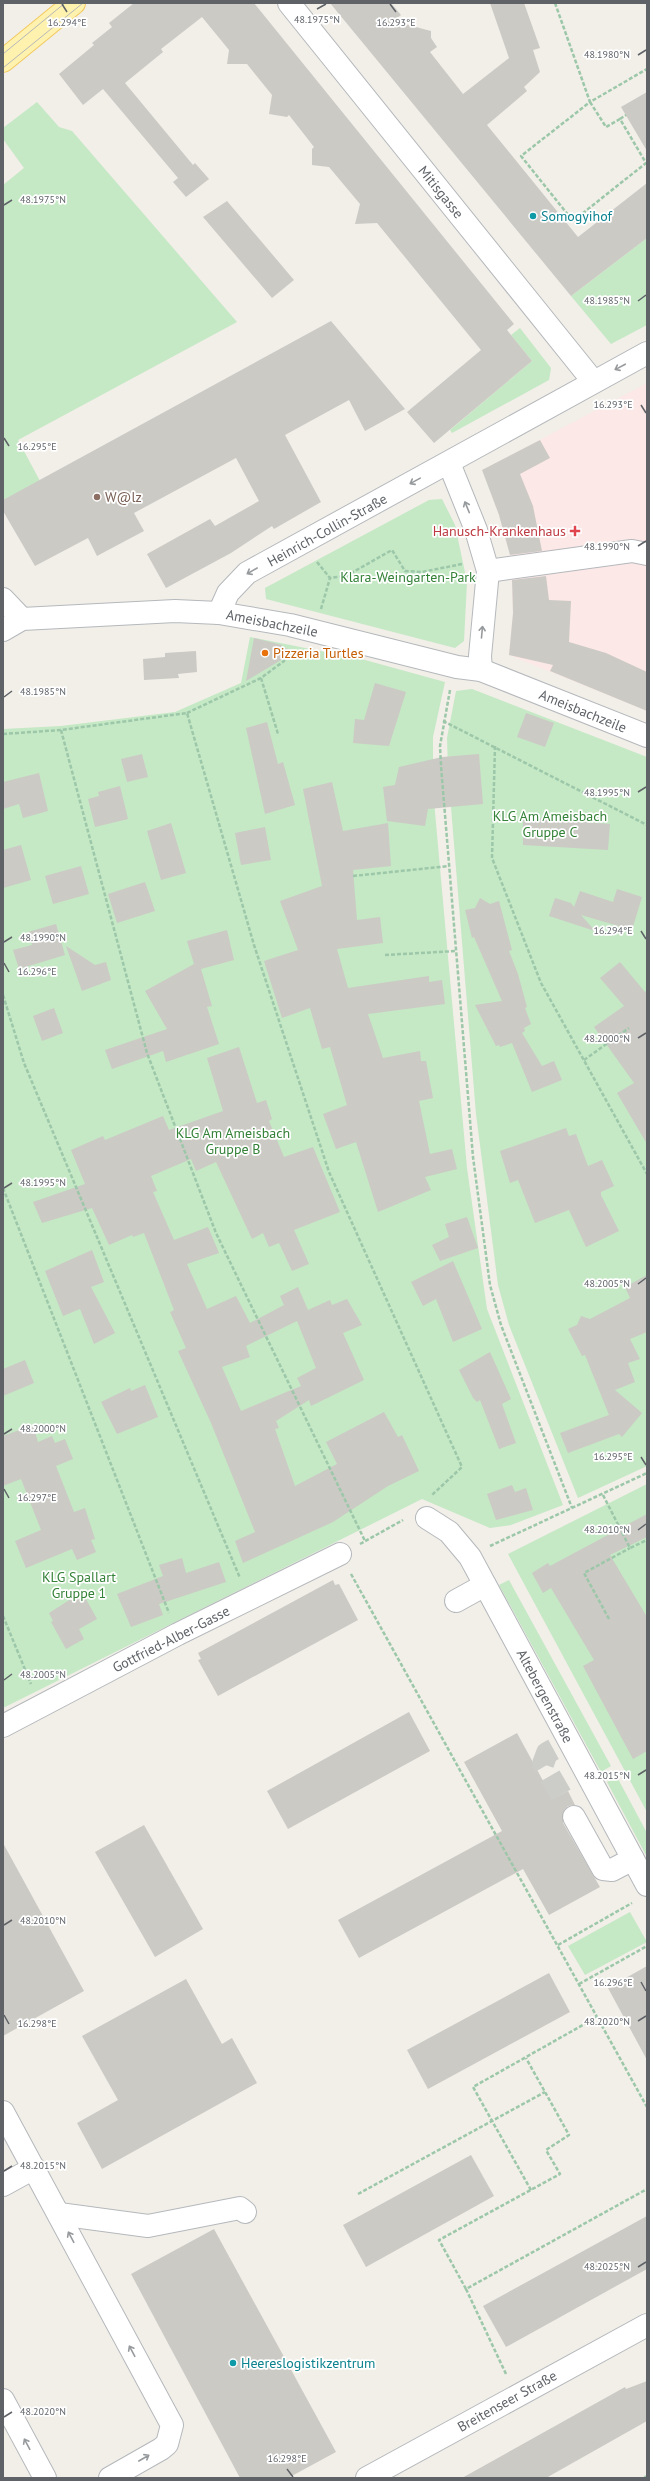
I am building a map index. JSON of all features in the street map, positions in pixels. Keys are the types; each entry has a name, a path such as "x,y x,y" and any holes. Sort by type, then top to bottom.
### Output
{"main road":[{"path":"3,61 74,3"}],"street":[{"name":"Mitisgasse","path":"289,3 594,381"},
{"name":"Heinrich-Collin-Straße","path":"219,613 228,593 247,573 647,353"},
{"path":"449,462 476,530 488,571 480,656 481,670"},
{"path":"488,571 632,551 647,554"},
{"path":"3,599 22,620"},
{"name":"Ameisbachzeile","path":"3,630 22,620 175,611 219,613 290,625 457,667 481,670 647,736"},
{"name":"Altebergenstraße","path":"428,1510 470,1557 647,1885"},
{"name":"Gottfried-Alber-Gasse","path":"3,1726 178,1634 250,1600 340,1554"},
{"path":"456,1601 485,1585"},
{"path":"574,1817 603,1869 612,1870 633,1859"},
{"path":"3,2112 172,2425 167,2444 161,2449 110,2478"},
{"path":"3,2185 34,2168"},
{"path":"59,2214 148,2226 240,2208 245,2212"},
{"name":"Breitenseer Straße","path":"367,2478 647,2325"},
{"path":"3,2400 45,2478"}],"path":[{"path":"555,3 590,102 606,127 626,115"},
{"path":"620,119 646,163 573,221 521,156 590,102 647,69"},
{"path":"330,578 346,576 392,550 406,571 422,572 467,563"},
{"path":"313,557 330,578"},
{"path":"320,615 330,578"},
{"path":"3,734 61,730 187,713 261,678 284,661 290,625"},
{"path":"457,667 443,722 440,746 473,1157 490,1285 501,1325 572,1508"},
{"path":"261,678 278,734"},
{"path":"187,713 254,945 329,1172 462,1467 432,1495 428,1510 416,1514 340,1554 647,2107"},
{"path":"443,722 495,746 647,825"},
{"path":"61,730 150,1060 216,1233 365,1541"},
{"path":"495,746 492,858 541,982 647,1174"},
{"path":"353,876 449,866"},
{"path":"385,955 456,951"},
{"path":"3,995 24,1063 250,1600"},
{"path":"584,1060 629,1028"},
{"path":"3,1188 178,1634"},
{"path":"470,1557 647,1473"},
{"path":"602,1495 630,1548"},
{"path":"609,1619 584,1572 647,1540"},
{"path":"3,1616 33,1691 42,1706"},
{"path":"558,1945 633,1902"},
{"path":"579,1984 647,1946"},
{"path":"531,2190 473,2087 597,2017"},
{"path":"516,2396 466,2289 439,2240 560,2174 546,2150 569,2135 526,2058"},
{"path":"358,2194 545,2092"},
{"path":"466,2289 647,2189"}],"shaded area":[{"name":"Hanusch-Krankenhaus","path":"647,383 647,711 509,655 513,613 510,548 508,548 499,515 483,470"}],"green space":[{"path":"37,102 59,127 72,131 237,322 18,440 40,481 3,500 3,185 24,168 3,139 3,128"},
{"path":"647,238 647,325 611,344 571,296"},
{"path":"520,328 551,368 549,380 452,433 450,430 532,361 511,335"},
{"name":"Klara-Weingarten-Park","path":"442,499 455,525 467,582 464,641 455,648 266,599 265,588 429,500"},
{"name":"KLG Am Ameisbach Gruppe B","path":"250,637 365,660 445,682 433,737 433,790 467,1168 487,1309 563,1505 511,1525 490,1528 422,1499 3,1708 3,729 61,726 175,712 241,683"},
{"name":"KLG Am Ameisbach Gruppe C","path":"472,689 647,757 647,1466 578,1498 509,1325 498,1285 476,1114 448,770 447,738 456,691"},
{"path":"647,1484 647,1812 508,1554"},
{"path":"509,1580 611,1766 601,1772 499,1585"},
{"path":"617,1777 647,1833 647,1857 607,1782"},
{"path":"630,1912 647,1942 585,1975 568,1946"}],"building":[{"path":"134,3 254,3 514,324 507,330 532,361 434,443 407,412 481,350 377,223 355,224 360,204 329,167 312,165 312,149 314,147 289,115 287,117 269,114 272,95 247,64 227,64 229,50 202,17 161,49 163,52 125,83 193,165 195,163 209,179 186,197 173,182 178,178 103,89 83,105 59,74 94,45 92,43 112,27 109,23"},
{"path":"330,3 391,3 401,15 393,21 431,31 431,38 437,47 430,52 463,94 509,58 490,3 524,3 540,48 533,50 540,72 524,87 527,91 487,125 578,237 647,183 647,238 571,296"},
{"path":"647,92 647,151 621,107"},
{"path":"227,201 294,280 272,298 203,217"},
{"path":"331,321 405,409 365,431 349,400 285,435 321,502 274,529 272,526 231,553 166,588 147,554 210,519 215,526 259,501 236,458 134,513 144,531 97,556 88,538 35,566 3,511 3,500"},
{"path":"540,440 550,458 520,474 533,506 542,551 510,555 499,515 482,470"},
{"path":"546,576 549,600 571,601 569,642 606,653 647,672 647,711 550,671 553,665 509,655 513,613 512,580"},
{"name":"Pizzeria Turtles","path":"254,638 282,645 281,647 296,651 246,681"},
{"path":"196,651 197,672 178,674 179,678 144,680 143,659 165,657 165,653"},
{"path":"375,683 406,692 389,746 353,743 355,719 364,720"},
{"path":"526,713 554,723 545,747 517,737"},
{"path":"267,722 278,764 283,762 295,805 265,814 246,728"},
{"path":"142,754 148,777 127,782 121,759"},
{"path":"479,754 483,804 428,809 425,826 387,821 383,787 395,785 399,767 442,757"},
{"path":"39,773 48,811 23,818 19,804 3,809 3,782"},
{"path":"332,782 343,831 388,823 391,866 353,870 357,920 380,917 383,943 337,949 348,988 429,976 429,982 442,980 445,1004 368,1014 383,1058 420,1051 421,1061 426,1061 433,1098 419,1101 430,1154 452,1149 457,1169 425,1177 431,1190 378,1212 356,1142 336,1149 323,1114 347,1105 330,1047 322,1049 310,1008 282,1018 264,961 298,950 280,901 322,886 303,789"},
{"path":"120,786 128,819 95,827 88,799 99,796 98,792"},
{"path":"523,818 560,818 560,820 610,824 608,850 523,845"},
{"path":"171,823 186,873 161,880 147,831"},
{"path":"265,827 271,860 241,865 235,833"},
{"path":"21,845 31,880 3,888 3,850"},
{"path":"81,866 89,894 53,904 45,876"},
{"path":"145,882 155,911 117,923 108,894"},
{"path":"617,889 642,897 632,930 581,915 595,931 549,916 555,898 571,903 574,907 580,891 613,902"},
{"path":"480,898 490,904 499,901 512,950 509,951 518,974 527,1007 525,1008 531,1024 524,1028 525,1031 522,1033 542,1066 554,1061 562,1080 532,1092 512,1043 500,1047 499,1045 496,1046 475,1005 502,1001 474,937 472,938 465,910 475,908"},
{"path":"56,924 65,955 19,969 13,950 32,945 28,932"},
{"path":"227,930 234,960 201,969 212,1006 207,1007 219,1044 166,1062 163,1051 112,1069 105,1050 167,1029 145,991 194,964 187,941"},
{"path":"66,946 95,965 106,962 111,980 82,991"},
{"path":"620,962 645,992 647,990 647,1144 617,1093 634,1083 594,1027 624,1006 600,978"},
{"path":"54,1008 63,1033 42,1041 33,1016"},
{"path":"239,1047 257,1103 266,1100 272,1119 269,1121 284,1157 313,1147 340,1212 294,1230 309,1264 292,1271 279,1243 269,1247 263,1233 252,1239 216,1162 196,1171 191,1159 151,1176 157,1191 153,1192 174,1240 208,1227 219,1253 187,1264 207,1309 236,1296 250,1323 284,1305 280,1296 298,1287 308,1310 330,1300 332,1305 347,1299 362,1325 343,1333 364,1380 311,1406 309,1400 276,1421 279,1428 275,1429 295,1486 337,1464 326,1442 384,1412 398,1437 402,1435 419,1471 388,1486 333,1522 243,1563 235,1541 255,1532 211,1423 178,1351 186,1348 170,1312 174,1310 144,1233 133,1237 132,1235 109,1245 92,1208 42,1223 33,1202 85,1184 71,1150 103,1136 105,1140 163,1116 169,1130 223,1111 207,1058","holes":["297,1321 316,1368 297,1378 301,1386 241,1411 222,1367 250,1357 246,1346"]},
{"path":"566,1128 569,1136 576,1134 588,1166 602,1160 614,1186 601,1192 601,1195 619,1231 586,1247 569,1210 535,1223 518,1180 510,1183 500,1151"},
{"path":"467,1217 478,1248 440,1261 432,1245 449,1237 445,1224"},
{"path":"92,1250 104,1282 91,1287 115,1333 94,1344 80,1309 63,1316 45,1271"},
{"path":"453,1261 482,1329 453,1342 436,1299 423,1306 411,1282"},
{"path":"647,1275 647,1332 630,1339 640,1359 628,1363 635,1382 615,1390 642,1413 622,1437 619,1434 568,1453 560,1433 609,1415 585,1355 582,1356 568,1329 577,1325 581,1316 590,1319 630,1298 625,1287"},
{"path":"490,1352 511,1399 502,1404 516,1443 499,1449 480,1400 477,1402 473,1398 459,1370"},
{"path":"25,1360 34,1383 3,1396 3,1369"},
{"path":"145,1385 158,1417 117,1434 101,1402 130,1388 131,1391"},
{"path":"33,1425 38,1442 52,1436 55,1443 65,1439 73,1459 56,1466 74,1512 85,1508 95,1539 91,1540 96,1552 77,1560 72,1549 26,1568 15,1541 41,1530 21,1479 3,1486 3,1436"},
{"path":"512,1485 515,1492 526,1488 533,1510 496,1520 487,1494"},
{"path":"647,1514 647,1537 610,1555 647,1617 647,1751 633,1759 583,1666 594,1660 551,1588 543,1593 532,1573 548,1563 550,1566"},
{"path":"182,1558 186,1573 219,1562 226,1582 159,1604 163,1615 131,1627 117,1594 163,1576 159,1565"},
{"path":"333,1580 335,1585 339,1584 358,1620 218,1696 198,1660 201,1659 198,1653"},
{"path":"82,1592 97,1619 79,1629 84,1639 66,1649 51,1622 53,1621 49,1613"},
{"path":"409,1712 430,1751 288,1829 267,1791"},
{"path":"517,1733 553,1799 568,1791 575,1805 568,1806 564,1810 563,1823 600,1887 549,1915 523,1869 359,1958 338,1920 502,1831 464,1762"},
{"path":"144,1825 203,1929 155,1957 95,1852"},
{"path":"3,1843 84,1991 3,2036"},
{"path":"647,1966 647,2060 608,1988"},
{"path":"549,1973 570,2012 428,2089 407,2050"},
{"path":"186,1979 222,2044 232,2038 257,2083 102,2169 77,2123 118,2100 82,2036"},
{"path":"471,2155 494,2196 366,2267 343,2225"},
{"path":"647,2216 647,2269 506,2347 483,2306"},
{"name":"Heereslogistikzentrum","path":"214,2229 336,2452 288,2478 240,2478 131,2274"},
{"path":"647,2381 647,2421 546,2478 462,2478 625,2387 626,2389"}],"tunnel":[{"path":"561,1795 543,1764 547,1753 569,1741"}],"tram line":[{"path":"3,54 65,3"},
{"path":"3,68 83,3"}],"place":[{"name":"Somogyihof","path":"533,216"},
{"name":"W@lz","path":"97,497"},
{"name":"Hanusch-Krankenhaus","path":"575,531"},
{"name":"Pizzeria Turtles","path":"265,653"},
{"name":"Heereslogistikzentrum","path":"233,2363"}],"park label":[{"name":"KLG Spallart Gruppe 1","path":"79,1586"}]}
